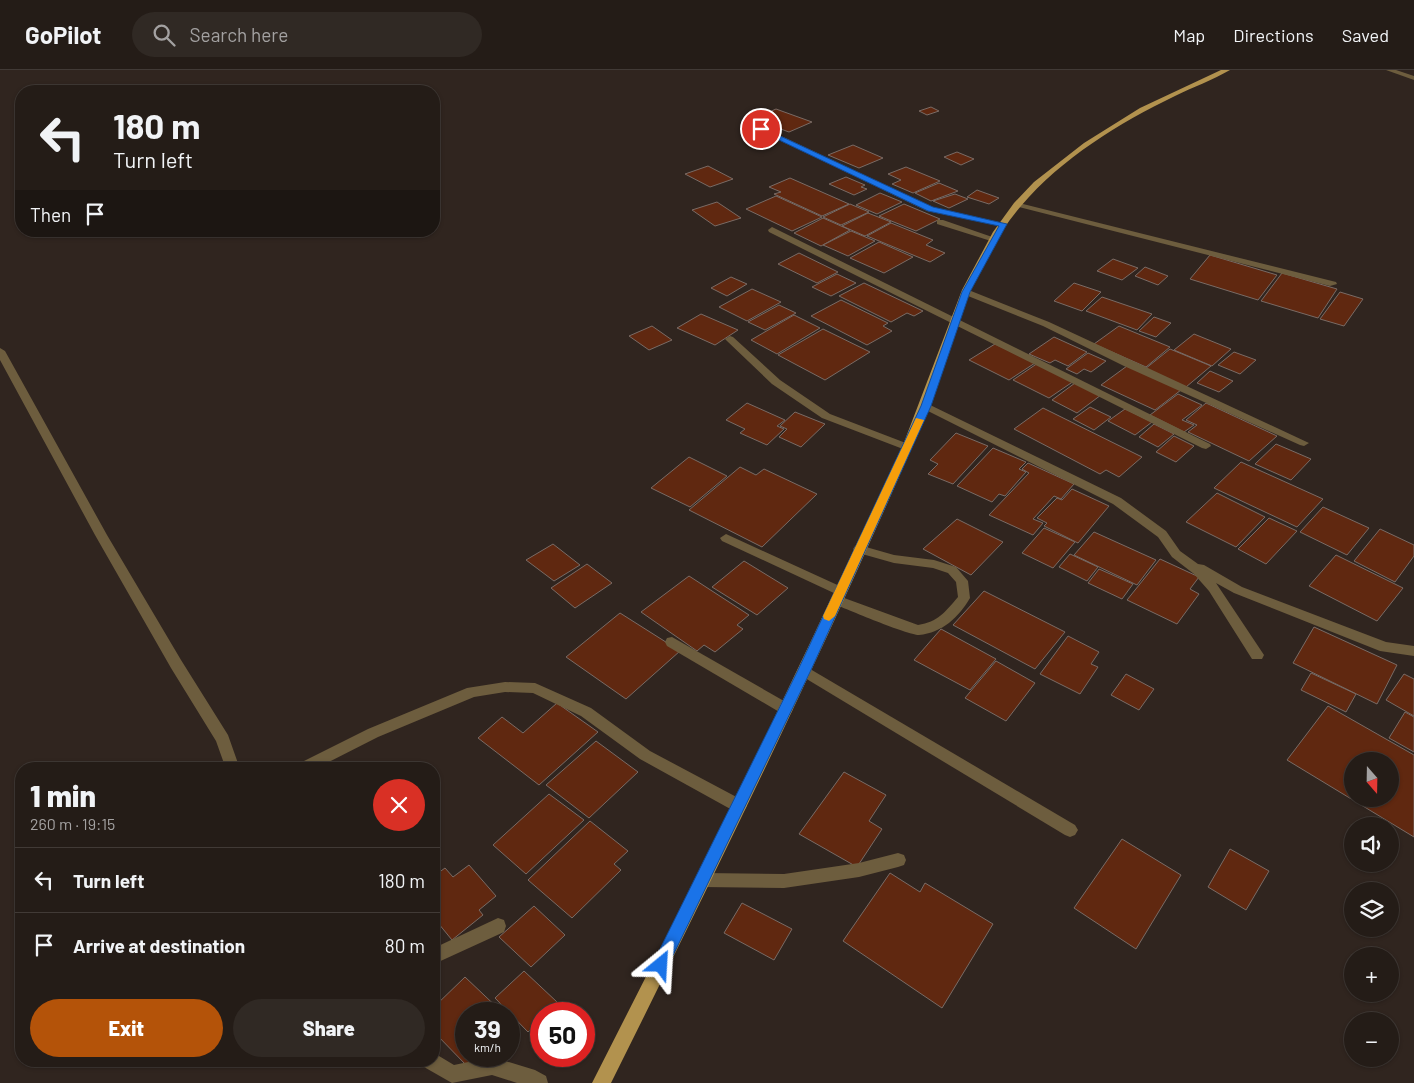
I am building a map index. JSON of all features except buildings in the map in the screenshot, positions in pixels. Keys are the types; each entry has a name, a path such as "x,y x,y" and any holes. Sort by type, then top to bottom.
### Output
{"main road":[{"path":"601,1083 703,880 805,670 859,548 926,406 954,321 966,292 1003,224 1018,204 1068,157 1123,120 1227,70"}],"street":[{"path":"1389,70 1414,78"},
{"path":"744,121 930,209 1003,224"},
{"path":"1018,204 1333,284"},
{"path":"940,222 994,239"},
{"path":"772,230 1206,446"},
{"path":"966,292 1046,324 1128,364 1304,443"},
{"path":"730,339 776,382 826,416 907,447"},
{"path":"0,351 161,638 223,739 231,762"},
{"path":"926,406 1117,501 1162,534 1176,554 1198,571 1213,588 1257,655"},
{"path":"726,538 838,595 917,630 934,627 949,616 964,598 962,581 952,570 934,564 894,558 859,548"},
{"path":"1176,554 1238,590 1386,647 1414,651"},
{"path":"672,642 786,709"},
{"path":"805,670 1070,830"},
{"path":"315,762 373,734 472,692 505,687 535,688 586,712 646,755 739,806"},
{"path":"703,880 784,881 859,870 898,860"},
{"path":"440,953 498,926"},
{"path":"440,1067 453,1074 492,1066 528,1076 539,1083"}],"slow traffic":[{"path":"829,616 919,420"}],"route":[{"path":"661,965 805,670 859,548 926,406 954,321 966,292 1003,224 930,209 761,129"}]}
